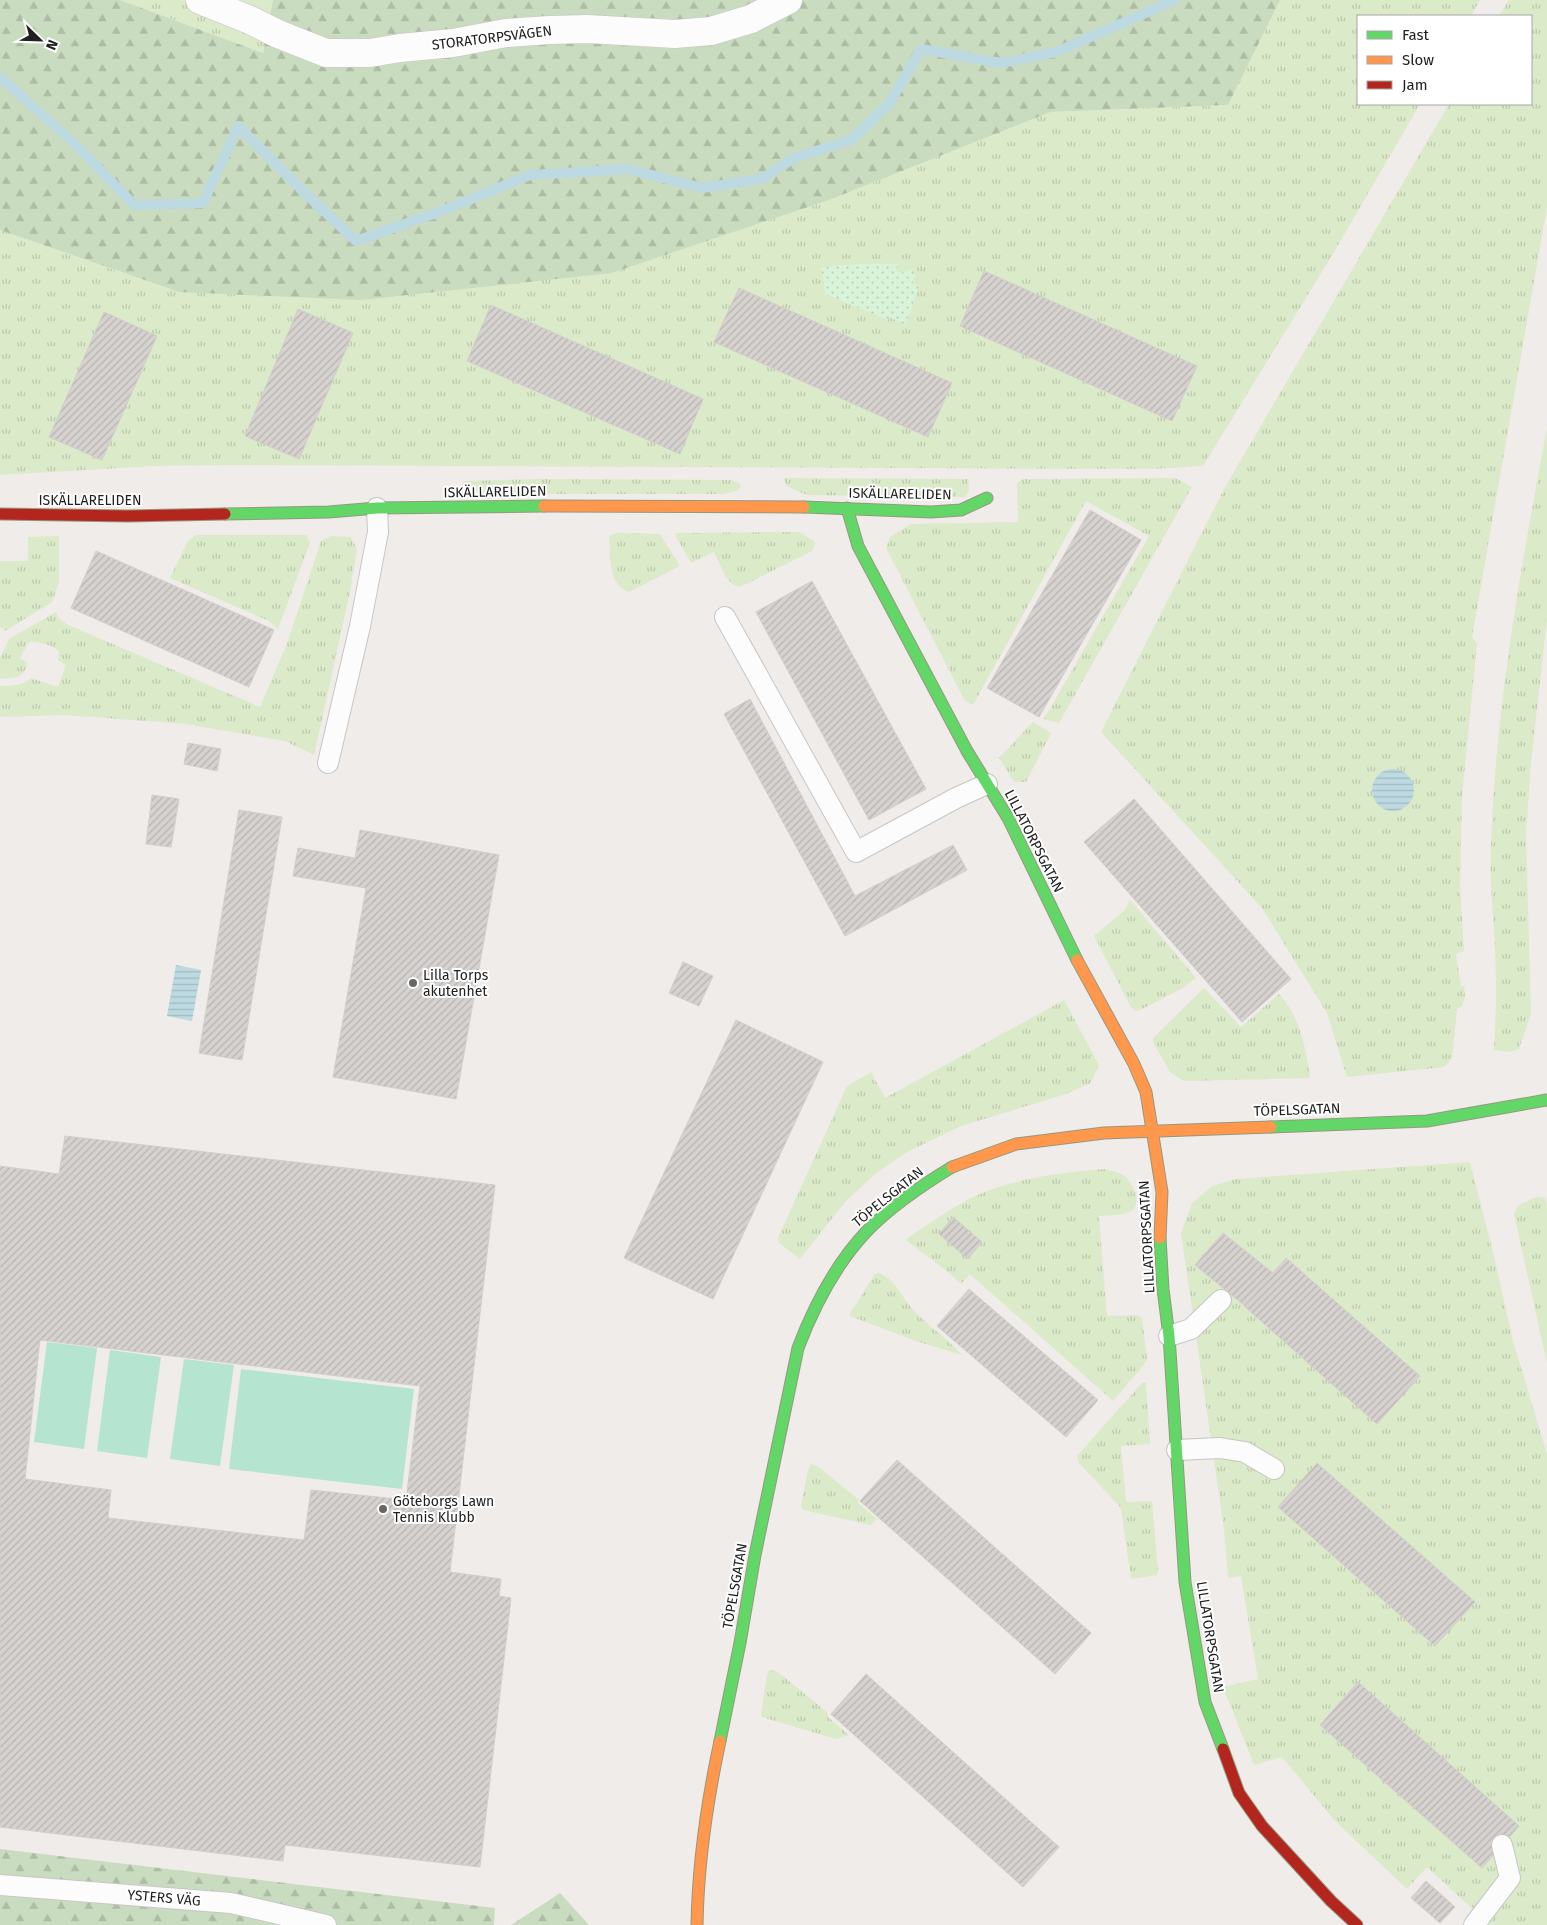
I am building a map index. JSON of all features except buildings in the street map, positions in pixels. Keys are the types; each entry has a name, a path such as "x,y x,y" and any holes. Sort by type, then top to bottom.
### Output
{"street":[{"name":"STORATORPSVÄGEN","path":"200,0 326,53 370,53 453,43 506,33 550,30 587,29 675,34 711,31 751,19 788,0"},
{"name":"ISKÄLLARELIDEN","path":"0,514 128,516 329,512 377,508 592,505 847,508 931,512 961,510 988,498"},
{"name":"LILLATORPSGATAN","path":"847,508 858,546 968,751 1008,818 1066,941 1134,1064 1146,1092 1162,1192 1160,1248 1169,1336 1185,1582 1205,1702 1239,1793 1262,1826 1331,1901 1357,1925"},
{"name":"TÖPELSGATAN","path":"696,1925 698,1879 711,1784 740,1643 755,1555 798,1348 822,1293 853,1247 867,1231 923,1185 958,1164 1016,1144 1095,1134 1427,1121 1547,1100"}],"lane":[{"path":"328,763 360,626 378,532 377,508"},
{"path":"724,617 856,852 956,798 987,784"},
{"path":"1169,1336 1191,1329 1221,1300"},
{"path":"1177,1450 1220,1448 1245,1452 1274,1469"},
{"path":"1474,1925 1510,1878 1502,1845"},
{"name":"YSTERS VÄG","path":"0,1885 231,1903 326,1925"}],"green space":[{"path":"0,0 120,0 263,53 273,0 1280,0 1228,105 1051,112 829,200 612,273 361,300 179,292 0,230"},
{"path":"120,0 273,0 263,53"},
{"path":"1280,0 1480,0 1472,15 1357,15 1357,105 1419,105 1331,257 1203,466 1150,469 233,465 153,466 0,475 0,230 169,289 612,273 829,200 1051,112 1228,105"},
{"path":"1509,0 1547,0 1547,207 1472,637 1477,644 1462,795 1460,887 1464,951 1456,954 1461,986 1464,986 1465,997 1462,1006 1457,1009 1452,1059 1444,1067 1347,1077 1327,1013 1262,908 1101,732 1224,489 1448,105 1532,105 1532,15 1500,15"},
{"path":"898,264 897,271 901,273 912,269 915,275 912,284 919,286 906,325 889,317 888,320 825,294 821,267"},
{"path":"1547,428 1547,619 1531,763 1526,834 1531,1014 1519,1049 1509,1052 1494,1050 1496,976 1491,858 1494,792 1498,740 1511,635"},
{"path":"784,478 968,479 969,490 965,497 807,495 786,486"},
{"path":"1175,478 1192,487 1059,723 1044,719 1149,536 1086,501 973,705 965,701 886,548 890,537 911,524 1018,522 1017,484 1022,479"},
{"path":"539,479 732,480 740,484 741,487 736,491 723,494 457,494 464,481"},
{"path":"799,532 814,541 815,544 812,551 740,587 731,583 727,578 714,552 691,563 675,535 677,533"},
{"path":"612,534 660,534 680,566 629,592 617,583 610,562 609,538"},
{"path":"196,535 306,535 310,543 278,629 269,621 170,578 188,541"},
{"path":"59,536 59,582 52,602 5,631 0,627 0,561 28,561 28,537"},
{"path":"331,536 351,537 357,549 350,592 314,755 285,741 186,724 66,715 0,717 0,686 21,684 31,678 58,687 66,665 58,660 59,651 49,645 37,642 29,642 20,658 28,663 21,675 14,678 0,679 0,658 9,639 56,612 58,617 66,624 260,707 288,641 321,541"},
{"path":"1033,722 1051,733 1026,782 1014,782 999,758"},
{"path":"1130,900 1196,978 1183,988 1135,1011 1131,1007 1094,936 1125,910"},
{"path":"1204,988 1241,1027 1279,994 1292,1013 1301,1033 1310,1078 1184,1081 1170,1072 1153,1042 1153,1038"},
{"path":"1064,1000 1099,1065 1091,1083 1066,1094 961,1126 907,1152 875,1174 845,1202 800,1259 779,1243 778,1238 847,1086 871,1072 885,1098"},
{"path":"1470,1162 1513,1341 1547,1454 1547,1925 1475,1925 1478,1914 1427,1867 1407,1889 1335,1821 1282,1757 1254,1765 1223,1687 1258,1679 1241,1576 1228,1578 1224,1529 1181,1233 1192,1203 1212,1186 1236,1179"},
{"path":"1105,1169 1124,1176 1131,1183 1136,1198 1135,1208 1128,1213 1099,1216 1107,1316 1137,1315 1142,1318 1147,1359 1113,1401 970,1274 961,1284 906,1240 956,1207 996,1188 1032,1178"},
{"path":"1536,1197 1545,1198 1547,1205 1547,1363 1514,1214 1519,1205"},
{"path":"879,1273 889,1279 916,1313 962,1355 916,1341 850,1316 850,1313 875,1274"},
{"path":"47,1342 97,1348 84,1449 34,1442"},
{"path":"110,1350 161,1357 147,1458 97,1451"},
{"path":"184,1359 234,1365 220,1466 170,1459"},
{"path":"241,1369 414,1389 402,1489 229,1469"},
{"path":"1146,1383 1150,1444 1121,1446 1126,1502 1152,1501 1158,1571 1157,1575 1131,1579 1121,1508 1079,1463 1077,1456 1141,1384"},
{"path":"811,1464 819,1467 859,1500 858,1503 877,1519 871,1525 803,1510 801,1506 808,1470"},
{"path":"772,1670 779,1673 827,1712 828,1717 849,1735 836,1739 762,1717 767,1675"},
{"path":"0,1849 495,1908 494,1925 0,1925"},
{"path":"560,1893 589,1925 511,1925"}],"water":[{"path":"1393,769 1408,775 1414,790 1408,805 1393,811 1378,805 1372,790 1378,775"},
{"path":"176,965 201,970 192,1021 167,1016"}],"waterway":[{"path":"0,77 77,146 134,205 203,203 238,126 356,241 439,212 530,175 628,169 702,188 761,179 794,158 851,140 889,104 921,49 1001,63 1056,52 1175,0"}],"traffic: fast":[{"path":"804,507 931,512 961,510 987,498"},
{"path":"225,514 329,512 377,508 544,506"},
{"path":"847,508 858,546 967,751 1008,818 1077,960"},
{"path":"1271,1127 1427,1121 1547,1100"},
{"path":"720,1741 740,1643 755,1555 798,1348 804,1332 835,1272 866,1232 907,1197 952,1167"},
{"path":"1160,1238 1163,1289 1169,1336 1185,1582 1205,1702 1223,1749"}],"traffic: slow":[{"path":"544,506 804,507"},
{"path":"1077,960 1134,1064 1146,1092 1162,1192 1160,1238"},
{"path":"952,1167 1016,1144 1104,1133 1271,1127"},
{"path":"697,1925 704,1833 720,1741"}],"traffic: jam":[{"path":"0,514 128,516 225,514"},
{"path":"1223,1749 1239,1793 1262,1826 1331,1901 1357,1925"}],"place":[{"name":"Lilla Torps akutenhet","path":"413,983"},
{"name":"Göteborgs Lawn Tennis Klubb","path":"383,1509"}]}
